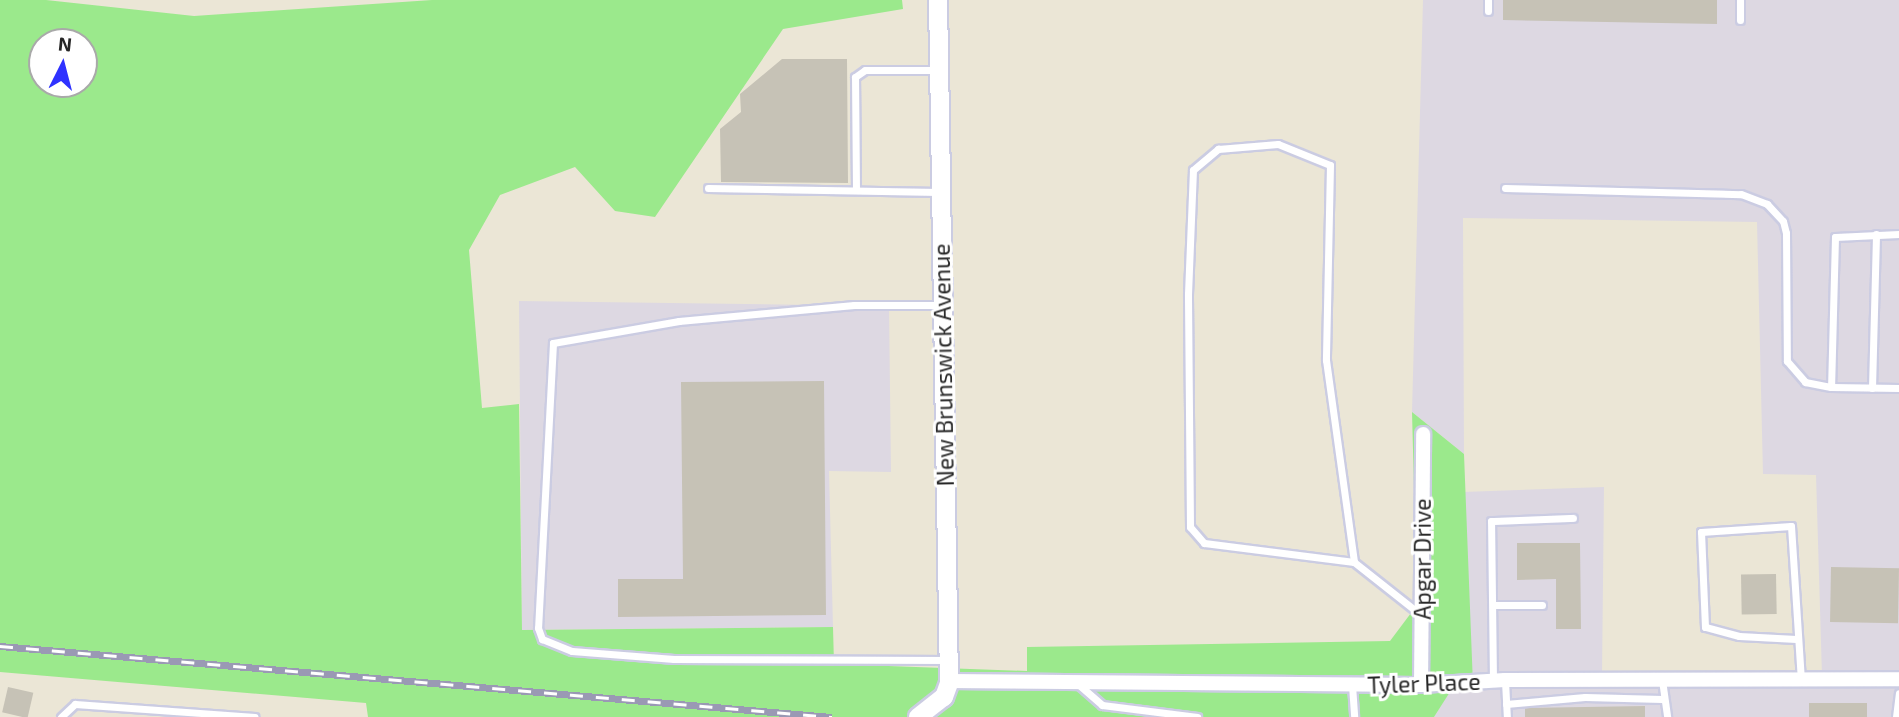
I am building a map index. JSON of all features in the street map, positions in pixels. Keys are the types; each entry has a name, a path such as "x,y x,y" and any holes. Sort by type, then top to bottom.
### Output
{"street":[{"name":"New Brunswick Avenue","path":"938,0 949,681"},
{"name":"Apgar Drive","path":"1421,685 1423,433"},
{"name":"Tyler Place","path":"949,681 1421,685 1499,680 1899,680"},
{"path":"918,717 943,697 949,681"}],"lane":[{"path":"1488,0 1488,11"},
{"path":"1740,0 1740,20"},
{"path":"856,190 855,77 865,71 940,69"},
{"path":"1354,562 1326,360 1330,165 1278,144 1218,149 1193,170 1187,306 1190,527 1204,543 1354,562 1422,615"},
{"path":"708,188 942,192"},
{"path":"1505,188 1741,194 1767,204 1783,221 1786,233 1787,361 1805,382 1831,387 1899,388"},
{"path":"1831,387 1835,237 1899,233"},
{"path":"1872,388 1876,234"},
{"path":"941,305 854,305 679,321 553,343 538,628 542,639 584,652 674,659 949,660"},
{"path":"1507,717 1499,680 1493,606 1491,521 1573,518"},
{"path":"1796,639 1739,636 1705,627 1701,532 1791,526 1796,639 1801,681"},
{"path":"1493,606 1542,605"},
{"path":"1662,679 1662,699 1667,717"},
{"path":"1077,683 1102,705 1197,717"},
{"path":"1352,685 1354,717"},
{"path":"1896,717 1899,693"},
{"path":"1506,704 1585,697 1662,699"},
{"path":"61,717 75,704 255,717"}],"shaded area":[{"path":"1423,0 1899,0 1899,717 1434,717 1455,683 1472,685 1463,492 1604,487 1602,676 1822,676 1816,475 1763,474 1757,222 1463,218 1464,454 1412,412"},
{"path":"519,301 889,306 891,472 829,471 833,627 522,630"}],"green space":[{"path":"0,0 46,0 194,16 432,0 902,0 903,9 783,29 655,217 615,211 575,167 500,195 469,250 482,408 519,404 522,630 833,627 834,664 1027,671 1027,647 1390,641 1417,605 1412,412 1464,454 1473,685 1455,684 1434,717 368,717 366,703 0,672"}],"building":[{"path":"1503,0 1717,0 1717,24 1503,20"},
{"path":"782,59 847,59 848,183 721,182 720,129 741,112 740,94"},
{"path":"824,381 826,615 618,617 618,579 683,579 681,382"},
{"path":"1517,543 1580,543 1581,629 1556,629 1556,579 1517,580"},
{"path":"1831,567 1899,568 1898,623 1830,622"},
{"path":"1776,574 1777,614 1742,615 1741,575"},
{"path":"8,687 33,693 28,717 2,712"},
{"path":"1809,703 1867,703 1867,717 1809,717"},
{"path":"1645,706 1645,717 1525,717 1525,708"}],"railway":[{"path":"0,646 832,717"}]}
